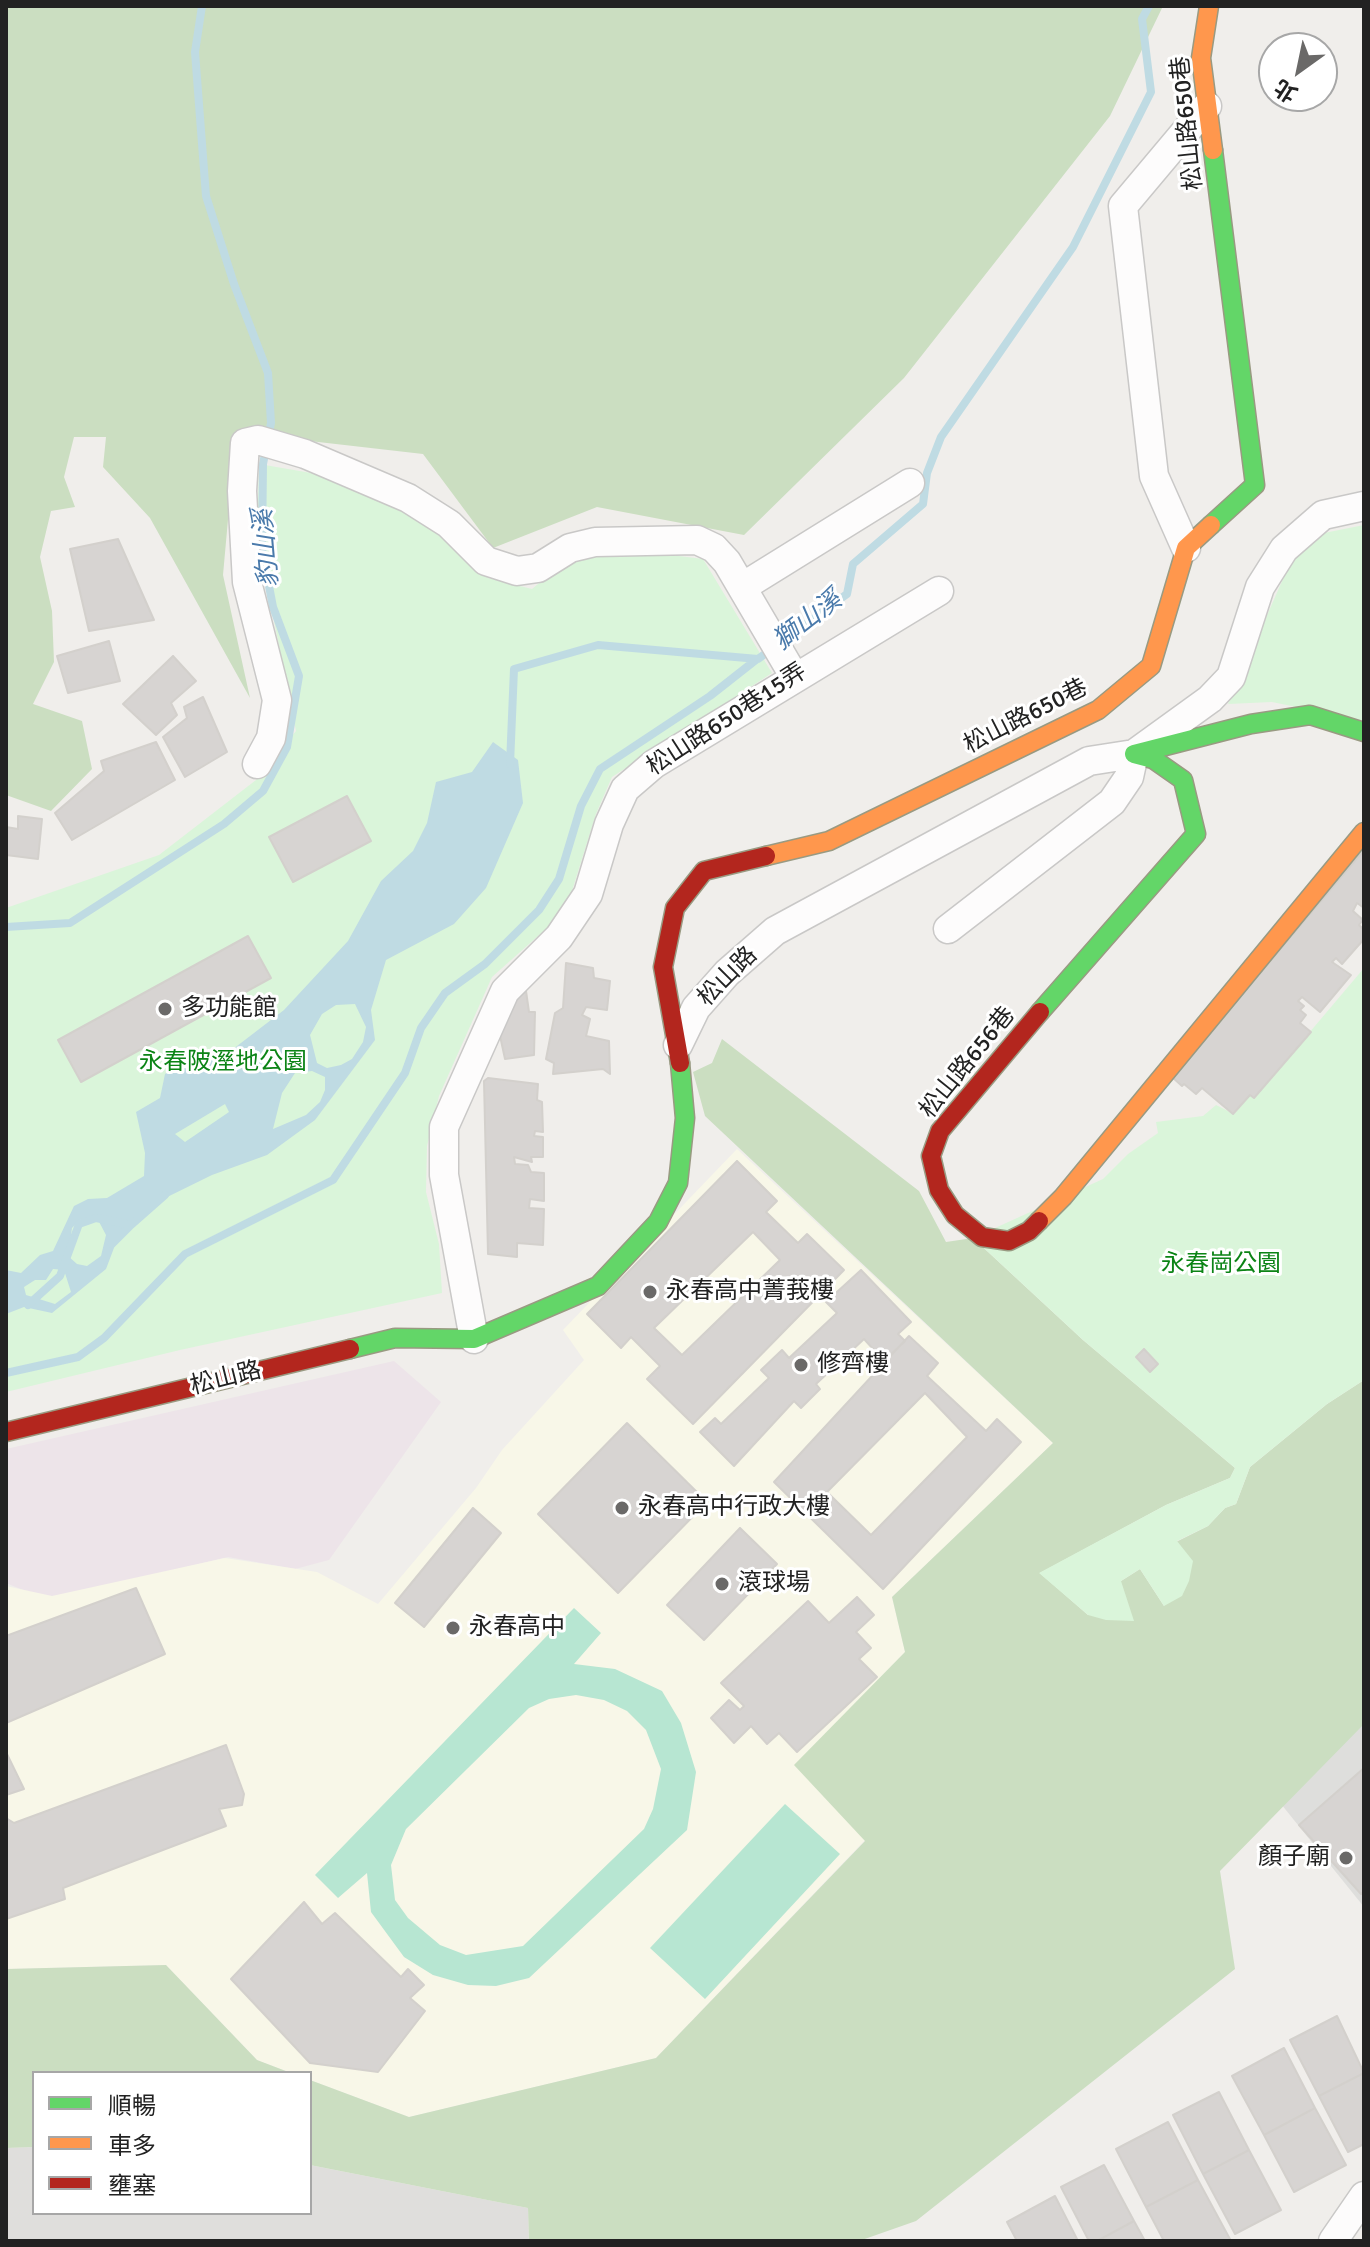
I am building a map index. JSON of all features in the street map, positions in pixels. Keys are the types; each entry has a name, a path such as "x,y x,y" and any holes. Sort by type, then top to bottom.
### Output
{"street":[{"name":"松山路650巷","path":"678,1045 663,967 675,908 704,871 829,841 1098,710 1151,666 1186,548 1255,485 1201,58 1209,6"},
{"path":"1186,548 1154,476 1123,206 1207,106"},
{"path":"281,755 257,764 271,738 277,700 247,582 242,491 245,443 269,443 408,498 449,524 486,561 517,571 538,568 570,548 595,542 697,540 714,548 744,586 794,676"},
{"path":"744,586 910,483"},
{"name":"松山路","path":"6,1432 395,1338 474,1339 598,1286 658,1222 678,1183 685,1118 678,1045 696,1008 727,973 775,931 1089,761 1134,754 1231,677 1260,587 1284,549 1323,515 1364,506"},
{"name":"松山路650巷15弄","path":"474,1339 444,1175 444,1127 505,991 559,937 588,894 609,824 625,789 705,722 794,676 939,591"},
{"path":"1183,780 1184,741 1193,710"},
{"path":"1134,754 1251,724 1310,715 1364,732"},
{"path":"1134,754 1153,759 1183,780"},
{"path":"948,929 1112,802 1129,777 1134,754"},
{"name":"松山路656巷","path":"1183,780 1196,834 969,1093 940,1131 931,1156 939,1190 955,1215 982,1237 1009,1241 1029,1231 1063,1197 1364,832"},
{"path":"1333,2241 1364,2196"}],"shaded area":[{"name":"永春高中","path":"737,1149 1053,1443 892,1597 905,1652 795,1765 865,1840 656,2058 409,2117 312,2081 312,2071 286,2071 257,2060 166,1965 6,1969 6,1586 52,1596 225,1558 317,1572 378,1604 476,1488 502,1450 584,1360 563,1330"},
{"path":"394,1361 441,1402 329,1560 295,1569 228,1557 47,1600 6,1583 6,1449"},
{"name":"顏子廟","path":"1364,1633 1364,1907 1240,1753"},
{"path":"32,2147 32,2215 312,2215 312,2165 528,2208 529,2241 6,2241 6,2148"}],"green space":[{"path":"6,6 1163,6 1110,116 904,378 744,535 597,507 493,548 423,454 266,436 234,453 223,575 250,698 150,518 103,467 106,437 74,437 64,477 75,507 51,511 40,557 52,611 54,662 33,704 82,721 92,769 51,811 6,795"},
{"name":"永春陂溼地公園","path":"259,464 369,483 410,508 488,578 532,589 572,556 607,547 703,559 772,673 612,777 596,814 572,891 556,920 492,977 439,1096 427,1146 426,1192 439,1244 442,1293 180,1350 6,1392 6,908 159,855 256,780 296,731 257,536"},
{"path":"1364,525 1364,721 1272,702 1228,704 1290,563 1324,533"},
{"name":"永春崗公園","path":"1364,968 1364,1380 1327,1404 1250,1467 1236,1504 1225,1508 1208,1526 1177,1541 1193,1561 1182,1596 1164,1606 1140,1569 1121,1581 1134,1621 1106,1620 1088,1615 1039,1573 1166,1505 1230,1478 1235,1468 1083,1340 973,1238 1103,1179 1128,1154 1158,1133 1156,1122 1203,1116 1216,1105 1234,1114 1250,1095 1254,1098"},
{"path":"722,1039 919,1191 946,1242 973,1238 1083,1340 1235,1468 1230,1478 1166,1505 1040,1573 1088,1615 1121,1581 1140,1569 1164,1606 1176,1542 1208,1526 1225,1508 1236,1504 1250,1467 1327,1404 1364,1380 1364,1724 1220,1871 1235,1969 916,2221 859,2241 529,2241 528,2208 312,2165 312,2081 409,2117 656,2058 865,1841 794,1765 905,1652 892,1597 1053,1443 705,1116 693,1072 712,1063"},
{"path":"574,1608 601,1633 574,1664 615,1669 662,1691 681,1723 696,1772 687,1830 529,1978 496,1986 468,1985 433,1975 404,1957 371,1912 367,1873 338,1898 315,1875","holes":["576,1695 604,1700 627,1711 646,1730 661,1769 653,1809 644,1829 523,1946 466,1955 440,1945 408,1918 395,1900 391,1865 406,1829 529,1708 549,1699"]},
{"path":"785,1804 840,1854 705,1999 650,1948"},
{"path":"166,1965 257,2060 286,2071 32,2071 32,2147 6,2148 6,1969"}],"water":[{"path":"493,742 518,760 523,803 486,888 454,924 386,960 371,1010 375,1040 315,1120 267,1155 212,1175 155,1203 120,1232 106,1269 52,1313 24,1307 6,1314 6,1270 21,1273 40,1255 53,1251 74,1206 88,1199 107,1198 144,1176 145,1153 136,1112 160,1098 165,1074 196,1056 224,1056 284,1010 348,941 381,881 413,851 427,823 436,782 472,772","holes":["355,1004 366,1027 363,1042 352,1059 327,1068 317,1063 310,1035 322,1014 336,1005","312,1071 325,1077 325,1090 320,1102 306,1115 273,1129 282,1093 295,1073","225,1104 229,1112 185,1142 175,1134","96,1216 106,1235 101,1256 87,1266 77,1264 68,1256 72,1228 80,1220","53,1269 64,1270 71,1292 55,1304 26,1295 24,1287 35,1280 46,1280"]}],"building":[{"path":"118,539 154,620 89,631 70,549"},
{"path":"109,641 120,681 68,693 57,656"},
{"path":"173,656 196,681 171,703 177,715 156,735 123,704"},
{"path":"203,697 227,752 185,777 163,737 187,718 184,707"},
{"path":"156,742 175,780 72,840 55,813 104,771 101,761"},
{"path":"347,796 371,841 293,882 269,837"},
{"path":"18,816 42,819 38,859 6,855 6,827 18,829"},
{"path":"1364,850 1364,908 1357,903 1353,911 1363,920 1359,925 1364,930 1364,939 1342,964 1336,958 1332,962 1351,975 1320,1012 1302,997 1298,1001 1304,1006 1300,1010 1306,1015 1300,1023 1311,1032 1254,1098 1250,1095 1233,1114 1202,1088 1196,1094 1184,1084 1182,1086 1172,1077"},
{"name":"多功能館","path":"248,936 271,978 81,1082 58,1040"},
{"path":"566,963 593,968 594,978 610,981 607,1010 586,1007 582,1015 590,1019 586,1036 609,1041 610,1074 603,1069 553,1074 554,1063 546,1059 555,1013 563,1008"},
{"path":"526,991 529,1012 535,1012 534,1055 505,1059 496,1017"},
{"path":"488,1078 538,1084 537,1100 542,1102 543,1132 535,1131 534,1136 543,1137 543,1157 531,1157 532,1162 514,1157 515,1164 528,1165 531,1172 544,1173 544,1201 530,1199 529,1208 544,1209 543,1245 517,1243 517,1257 488,1254 484,1081"},
{"name":"永春高中菁莪樓","path":"737,1161 777,1201 766,1212 798,1243 807,1234 844,1270 693,1424 647,1379 660,1366 631,1337 621,1348 587,1314","holes":["753,1232 780,1260 682,1355 654,1328"]},
{"name":"修齊樓","path":"861,1270 911,1322 898,1334 905,1341 884,1361 864,1339 816,1384 820,1389 801,1408 794,1401 734,1466 700,1432 715,1418 721,1424 769,1378 761,1370 782,1350 789,1358 837,1313 826,1302"},
{"path":"909,1336 938,1363 927,1376 986,1431 997,1419 1021,1442 883,1589 774,1482","holes":["925,1393 967,1437 871,1535 827,1492"]},
{"path":"1144,1349 1158,1364 1150,1372 1136,1357"},
{"name":"永春高中行政大樓","path":"627,1423 707,1502 618,1593 538,1514"},
{"path":"473,1508 501,1533 424,1627 395,1603"},
{"name":"滾球場","path":"740,1528 777,1564 704,1640 667,1605"},
{"path":"136,1588 165,1654 6,1723 6,1636"},
{"path":"857,1597 874,1615 856,1632 871,1648 859,1659 877,1677 797,1752 779,1733 767,1744 751,1726 734,1743 711,1718 729,1700 740,1710 744,1706 721,1683 808,1601 829,1623"},
{"path":"226,1745 244,1794 242,1805 219,1809 226,1826 63,1888 65,1899 6,1919 6,1818 14,1823"},
{"path":"6,1752 24,1789 6,1795"},
{"name":"顏子廟","path":"1364,1768 1364,1891 1361,1894 1299,1825"},
{"path":"304,1902 322,1924 335,1913 401,1977 408,1969 424,1985 410,1998 425,2011 378,2072 310,2063 231,1979"},
{"path":"1337,2016 1364,2073 1319,2096 1290,2040"},
{"path":"1284,2048 1315,2108 1264,2135 1232,2076"},
{"path":"1364,2073 1364,2144 1348,2152 1319,2096"},
{"path":"1219,2092 1249,2150 1203,2174 1173,2115"},
{"path":"1315,2108 1346,2165 1294,2192 1264,2135"},
{"path":"1168,2122 1198,2180 1146,2207 1116,2149"},
{"path":"1249,2150 1281,2210 1235,2234 1203,2174"},
{"path":"1104,2165 1134,2221 1097,2241 1089,2241 1061,2187"},
{"path":"1198,2180 1231,2241 1164,2241 1146,2207"},
{"path":"1055,2196 1078,2241 1017,2241 1007,2222"},
{"path":"1134,2221 1145,2241 1097,2241"}],"waterway":[{"name":"豹山溪","path":"6,927 70,923 224,824 263,791 287,747 299,676 273,607 262,549 263,464 271,423 268,373 234,284 206,196 195,52 202,6"},
{"name":"獅山溪","path":"510,764 514,669 598,645 758,659 847,594 853,564 923,504 927,473 941,437 1073,247 1151,92 1142,19 1149,6"},
{"path":"6,1373 78,1357 104,1338 185,1254 333,1180 405,1073 421,1028 445,993 485,964 539,910 559,879 581,806 600,769 710,696 757,659"},
{"name":"獅山溪","path":"28,1305 60,1276 79,1224 96,1218 131,1225 165,1195"},
{"name":"獅山溪","path":"112,1244 131,1225"}],"traffic: fast":[{"path":"1211,525 1255,485 1213,150"},
{"path":"1040,1012 1196,834 1183,780 1153,759 1134,754 1251,724 1310,715 1364,732"},
{"path":"350,1349 395,1338 474,1339 598,1286 658,1222 678,1183 685,1118 680,1063"}],"traffic: slow":[{"path":"1209,6 1201,58 1213,150"},
{"path":"766,856 829,841 1098,710 1151,666 1186,548 1211,525"},
{"path":"1039,1221 1063,1197 1364,832"}],"traffic: jam":[{"path":"680,1063 663,967 675,908 704,871 766,856"},
{"path":"1039,1221 1029,1231 1009,1241 982,1237 955,1215 939,1190 931,1156 940,1131 1040,1012"},
{"path":"6,1432 350,1349"}],"place":[{"name":"多功能館","path":"165,1009"},
{"name":"永春高中菁莪樓","path":"650,1292"},
{"name":"修齊樓","path":"801,1365"},
{"name":"永春高中行政大樓","path":"622,1508"},
{"name":"滾球場","path":"722,1584"},
{"name":"永春高中","path":"453,1628"},
{"name":"顏子廟","path":"1346,1858"}]}
